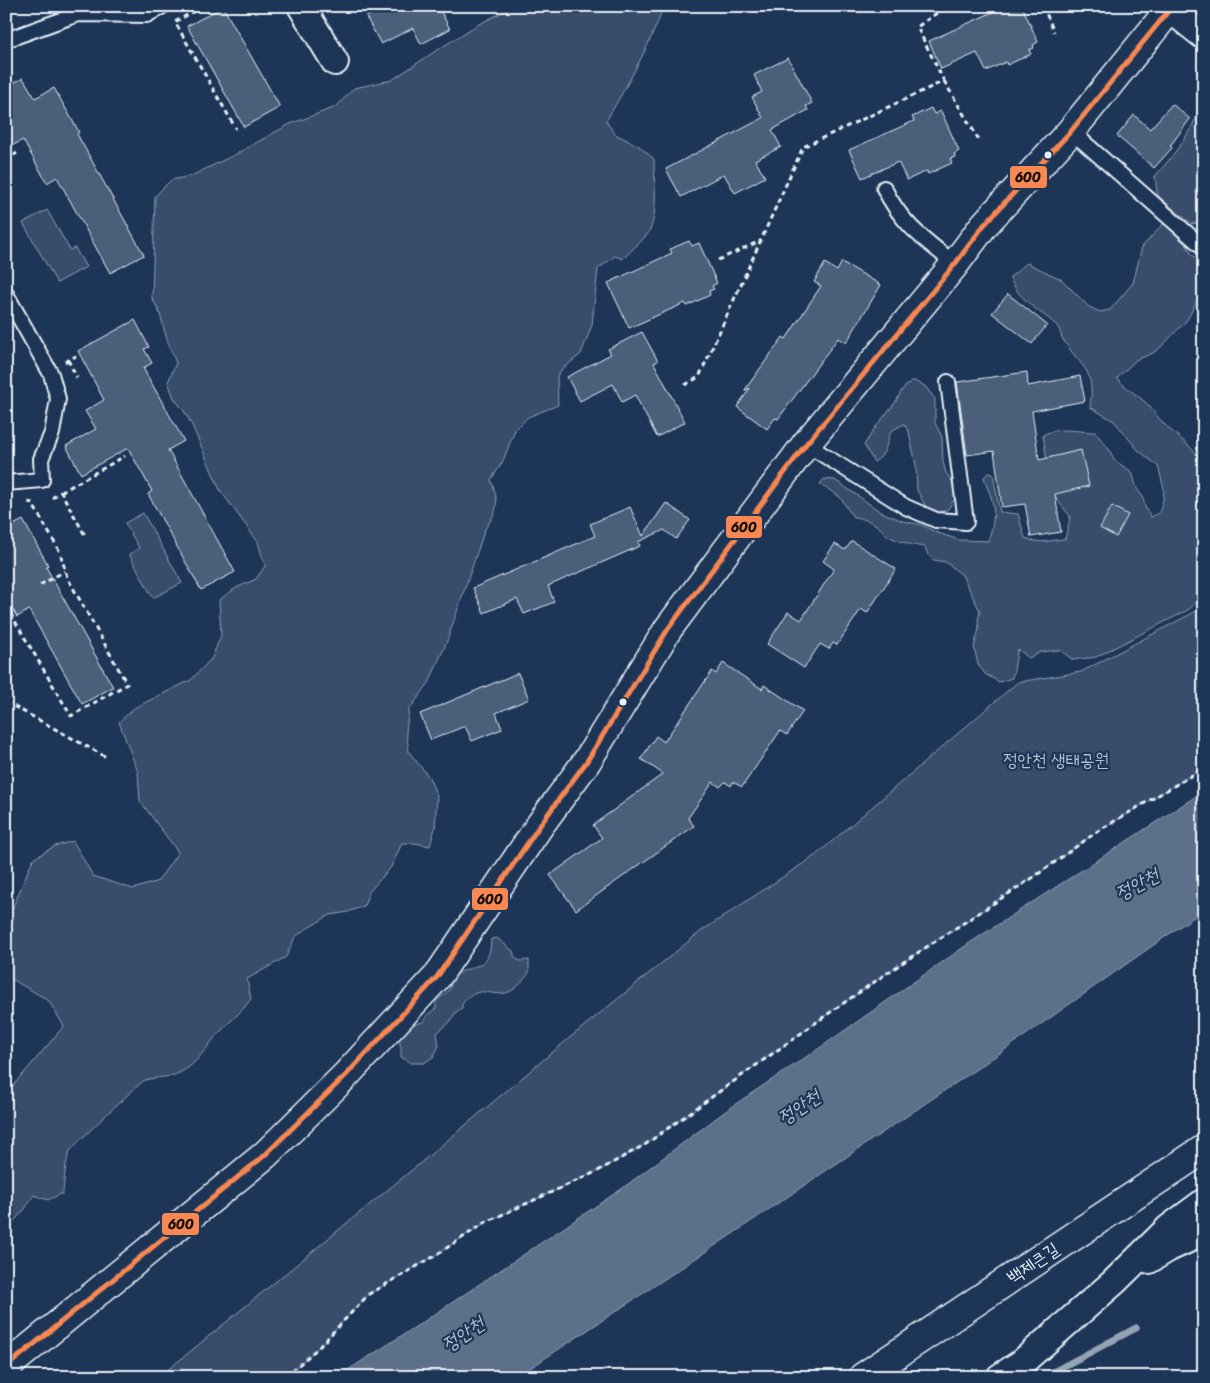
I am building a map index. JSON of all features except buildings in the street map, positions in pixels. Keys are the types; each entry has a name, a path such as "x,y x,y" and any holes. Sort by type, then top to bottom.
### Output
{"main road":[{"path":"6,1367 265,1155 346,1075 437,978 540,825 587,761 668,629 806,444 955,264 984,225 1071,131 1172,7"},
{"name":"백제큰길","path":"863,1377 1204,1148"}],"street":[{"path":"301,6 334,62"},
{"path":"1172,7 1204,36"},
{"path":"1000,1377 1020,1364 1114,1282 1169,1228 1204,1202"},
{"path":"1114,1282 1169,1248 1204,1232"}],"lane":[{"path":"6,40 78,14 148,15 163,6"},
{"path":"1071,131 1204,248"},
{"path":"884,188 893,208 910,227 955,264"},
{"path":"6,294 51,374 58,398 52,433 40,459 42,480 6,484"},
{"path":"806,444 906,507 936,520 966,522 948,382"}],"path":[{"path":"204,6 175,22 236,129"},
{"path":"934,6 937,13"},
{"path":"951,6 937,13 918,27 944,80 979,140"},
{"path":"1043,6 1054,32"},
{"path":"685,386 698,377 803,147 944,80"},
{"path":"6,160 17,154"},
{"path":"718,260 761,241"},
{"path":"68,360 77,378"},
{"path":"52,498 125,456"},
{"path":"61,492 86,537"},
{"path":"6,606 71,716 127,684 67,577 60,552 32,503 20,500"},
{"path":"40,585 65,571"},
{"path":"6,702 108,758"},
{"path":"285,1377 319,1347 369,1294 434,1257 486,1222 598,1171 646,1144 891,970 1034,877 1098,831 1204,768"}],"green space":[{"path":"515,6 664,6 638,65 606,121 615,134 639,146 654,159 655,210 646,236 623,259 615,256 598,269 592,325 581,354 561,370 557,376 558,405 528,417 515,430 503,461 491,480 496,500 495,511 485,529 447,641 429,683 409,710 406,731 409,752 429,777 437,796 435,828 430,846 402,843 391,867 369,892 364,906 348,912 330,915 308,928 295,937 286,957 247,979 251,999 196,1061 175,1075 145,1080 131,1092 70,1151 63,1193 48,1200 34,1195 25,1209 6,1230 6,1094 64,1026 48,1000 6,976 6,924 33,859 55,846 73,841 93,876 133,889 158,881 178,852 140,801 138,772 119,722 134,708 191,680 212,658 221,635 219,600 236,588 256,579 265,566 258,542 220,490 191,423 174,398 168,382 176,363 159,313 152,299 155,196 171,180 191,176 290,124 336,107 354,88 392,80 477,25"},
{"path":"1204,96 1205,162 1203,199 1197,223 1192,224 1159,197 1155,176 1188,134"},
{"path":"47,210 70,250 75,248 86,267 57,283 23,223"},
{"path":"1164,223 1187,246 1193,256 1204,260 1204,284 1187,320 1162,346 1153,353 1136,360 1117,378 1141,398 1204,464 1204,596 1188,610 1096,657 1073,660 1060,650 1041,652 1029,658 1018,649 1012,678 999,682 985,674 978,664 974,647 979,629 980,611 962,575 946,562 933,560 928,555 925,547 895,539 873,523 853,517 840,497 820,484 824,479 835,480 881,512 903,521 922,525 935,532 959,540 988,541 994,514 991,497 984,477 988,473 993,474 1000,512 1018,514 1025,538 1041,542 1065,539 1070,516 1052,494 1043,435 1062,430 1095,432 1109,449 1114,460 1132,472 1137,489 1143,497 1145,507 1151,517 1159,513 1164,489 1158,466 1138,450 1114,421 1090,407 1091,384 1086,370 1063,339 1057,326 1023,298 1013,285 1010,277 1027,263 1061,279 1089,307 1100,312 1110,310 1133,283 1142,247"},
{"path":"912,380 925,386 935,399 935,423 942,437 943,462 946,473 953,482 956,497 948,509 936,514 928,511 917,490 916,465 909,432 904,424 891,431 884,452 874,462 864,445 895,403 902,390"},
{"path":"143,513 182,583 153,598 129,554 139,548 125,523"},
{"name":"정안천 생태공원","path":"1204,607 1204,768 1098,831 1034,877 899,965 646,1144 598,1171 486,1222 433,1257 369,1294 319,1347 285,1377 159,1377 700,932 816,855 1018,682 1081,672"},
{"path":"497,938 513,951 515,958 520,961 529,960 529,973 512,991 502,994 480,992 469,997 450,1022 437,1033 439,1046 433,1057 424,1063 411,1063 401,1057 398,1037 407,1026 423,1022 427,1015 436,1008 436,1001 449,990 451,979 458,973 478,965 487,958 491,939"}],"water":[{"name":"정안천","path":"1204,791 1204,912 1192,918 1003,1051 737,1231 517,1377 337,1377 423,1322 620,1190 731,1107 821,1047 971,942"}],"waterway":[{"path":"1051,1373 1136,1328"}],"transit line":[{"name":"600","path":"6,1367 265,1155 346,1075 437,977 540,825 587,761 668,629 806,444 955,264 984,225 1071,131 1170,9 1175,6"}]}
